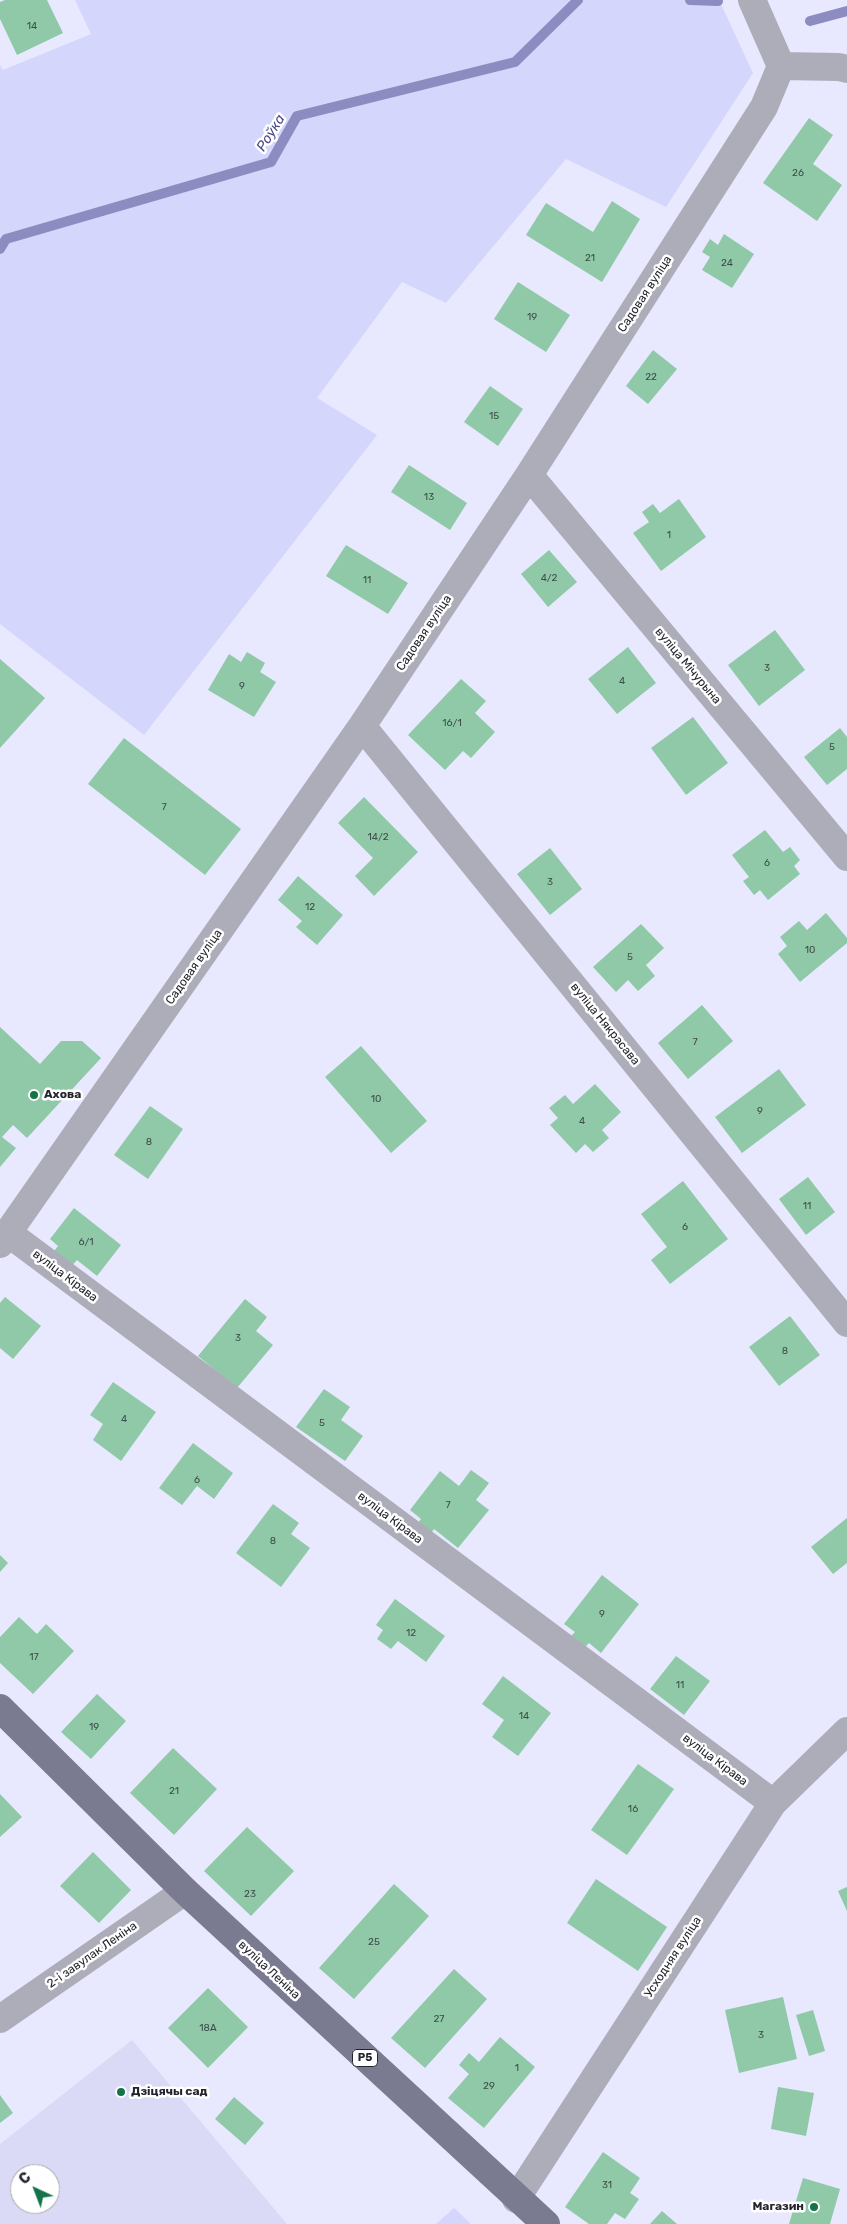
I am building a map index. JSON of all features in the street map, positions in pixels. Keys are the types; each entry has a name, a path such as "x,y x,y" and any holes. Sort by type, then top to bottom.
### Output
{"main road":[{"name":"вуліца Леніна","path":"0,1708 185,1891 516,2199 546,2224"}],"street":[{"path":"752,0 781,66 839,67 847,69"},
{"name":"Садовая вуліца","path":"4,1239 362,726 529,475 764,107 781,66"},
{"name":"вуліца Мічурына","path":"529,475 847,857"},
{"name":"вуліца Някрасава","path":"362,726 847,1323"},
{"name":"вуліца Кірава","path":"4,1239 773,1803"},
{"name":"Усходняя вуліца","path":"516,2199 773,1803 847,1731"},
{"name":"2-і завулак Леніна","path":"0,2019 185,1891"}],"shaded area":[{"path":"75,0 719,0 753,73 666,207 566,159 446,303 402,282 317,398 377,435 144,735 0,624 0,65 3,70 91,34"},
{"name":"Дзіцячы сад","path":"132,2040 287,2224 0,2224 0,2144"},
{"path":"454,2208 471,2224 436,2224"}],"building":[{"path":"5,0 47,0 63,33 17,55 0,19 0,2"},
{"path":"809,118 833,135 813,164 842,185 817,221 763,183"},
{"path":"612,201 640,219 602,282 526,235 546,203 593,232"},
{"path":"724,234 754,254 732,288 702,270 710,257 702,252 710,239 718,245"},
{"path":"518,282 570,315 546,352 494,319"},
{"path":"653,350 677,369 648,404 626,386"},
{"path":"490,386 523,409 498,446 464,422"},
{"path":"409,465 467,503 450,530 391,492"},
{"path":"679,499 706,537 661,571 633,533 649,522 642,512 653,504 660,513"},
{"path":"346,545 408,583 388,614 326,576"},
{"path":"549,550 577,582 548,607 521,574"},
{"path":"775,630 805,670 759,706 728,665"},
{"path":"628,647 656,683 617,714 588,679"},
{"path":"247,652 265,663 260,672 276,682 254,717 208,690 229,654 241,662"},
{"path":"0,659 45,698 0,748"},
{"path":"461,679 486,701 475,713 495,732 471,758 463,751 445,770 408,735"},
{"path":"693,717 728,763 686,795 651,748"},
{"path":"840,728 847,737 847,769 827,785 804,757"},
{"path":"124,738 241,829 205,875 88,784"},
{"path":"364,797 418,852 374,896 355,876 373,858 338,823"},
{"path":"765,830 783,852 790,847 800,860 794,866 800,874 768,900 760,890 754,895 743,881 749,877 732,855"},
{"path":"550,848 582,889 550,915 517,874"},
{"path":"298,876 343,915 317,945 296,927 302,921 278,900"},
{"path":"826,913 847,938 847,943 800,982 778,954 787,946 780,937 799,921 807,930"},
{"path":"641,924 664,948 646,965 655,976 638,991 628,980 616,992 593,967"},
{"path":"702,1005 733,1041 688,1079 658,1043"},
{"name":"Ахова","path":"0,1027 40,1064 61,1041 82,1041 101,1058 27,1138 13,1125 2,1137 16,1148 0,1167"},
{"path":"361,1046 427,1121 391,1153 325,1077"},
{"path":"779,1069 806,1105 742,1153 715,1117"},
{"path":"595,1084 621,1112 602,1130 609,1138 593,1152 585,1144 576,1153 550,1125 558,1118 549,1108 565,1095 573,1104"},
{"path":"150,1106 183,1129 148,1179 114,1155"},
{"path":"808,1177 835,1212 806,1235 779,1199"},
{"path":"683,1181 728,1239 670,1284 651,1260 667,1247 641,1214"},
{"path":"74,1208 121,1245 97,1276 77,1260 69,1269 51,1255 58,1246 50,1239"},
{"path":"5,1297 41,1326 13,1359 0,1348 0,1303"},
{"path":"245,1299 267,1317 256,1331 273,1345 237,1388 198,1356"},
{"path":"790,1316 820,1355 779,1386 749,1347"},
{"path":"113,1382 156,1412 121,1461 93,1440 103,1424 90,1415"},
{"path":"324,1389 350,1407 341,1420 363,1436 345,1461 296,1427"},
{"path":"193,1443 233,1473 214,1499 197,1486 182,1505 159,1488"},
{"path":"471,1470 489,1483 476,1500 489,1510 458,1548 434,1529 428,1537 415,1526 421,1519 410,1510 440,1471 459,1486"},
{"path":"273,1504 299,1523 291,1534 310,1548 281,1587 236,1553"},
{"path":"847,1518 847,1563 833,1574 811,1547"},
{"path":"0,1555 8,1563 0,1572"},
{"path":"602,1575 639,1604 601,1653 589,1643 583,1649 569,1638 575,1632 564,1624"},
{"path":"395,1599 445,1636 426,1662 398,1641 391,1649 377,1639 383,1630 376,1625"},
{"path":"19,1617 37,1634 46,1624 74,1651 33,1694 0,1663 0,1637"},
{"path":"676,1656 710,1681 684,1715 650,1689"},
{"path":"503,1676 551,1713 518,1756 492,1737 504,1720 482,1704"},
{"path":"97,1694 126,1721 91,1759 61,1732"},
{"path":"173,1748 217,1789 174,1835 130,1793"},
{"path":"638,1764 674,1789 627,1855 591,1830"},
{"path":"0,1794 22,1817 0,1837"},
{"path":"247,1827 294,1871 251,1916 204,1871"},
{"path":"93,1852 131,1890 99,1923 60,1886"},
{"path":"596,1879 667,1927 638,1971 567,1923"},
{"path":"394,1884 429,1916 354,1999 319,1968"},
{"path":"847,1887 847,1911 838,1891"},
{"path":"454,1969 487,1999 425,2068 391,2038"},
{"path":"208,1988 248,2027 208,2068 168,2028"},
{"path":"783,1997 797,2059 739,2073 725,2010"},
{"path":"813,2010 825,2051 809,2056 796,2015"},
{"path":"500,2037 535,2067 484,2128 448,2098 469,2074 459,2065 469,2053 479,2062"},
{"path":"778,2087 814,2093 806,2136 771,2129"},
{"path":"0,2095 13,2113 0,2123"},
{"path":"234,2097 264,2123 245,2145 215,2119"},
{"path":"603,2152 640,2178 630,2193 639,2199 625,2219 615,2213 607,2224 589,2224 565,2207"},
{"name":"Магазин","path":"803,2178 840,2189 830,2224 789,2224"},
{"path":"662,2211 677,2224 650,2224"}],"waterway":[{"name":"Роўка","path":"0,249 6,239 271,162 297,116 515,62 578,0"},
{"name":"Роўка","path":"690,0 718,1"},
{"name":"Роўка","path":"810,21 847,11"}],"place":[{"name":"Ахова","path":"34,1095"},
{"name":"Дзіцячы сад","path":"121,2092"},
{"name":"Магазин","path":"814,2207"}]}
